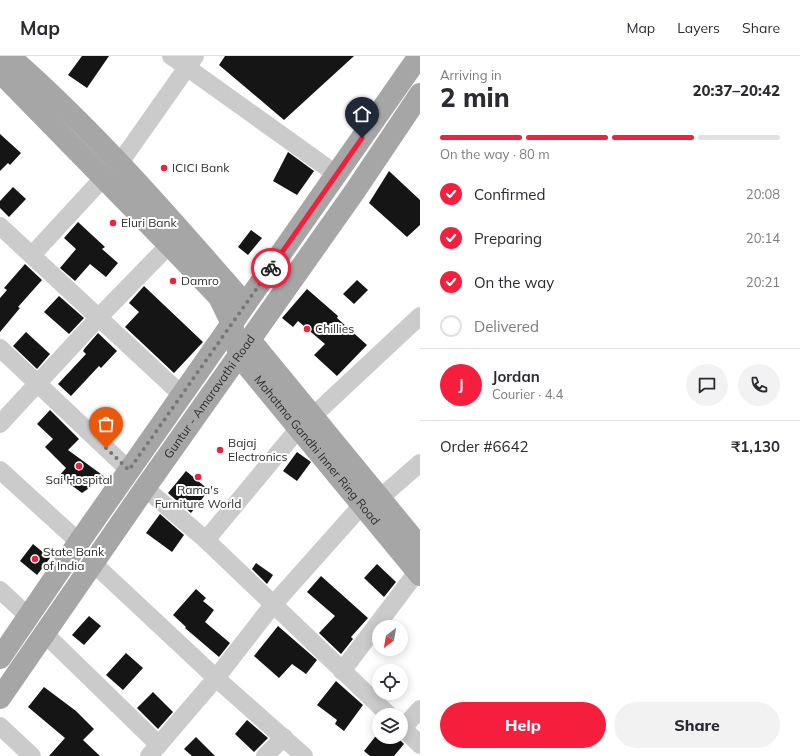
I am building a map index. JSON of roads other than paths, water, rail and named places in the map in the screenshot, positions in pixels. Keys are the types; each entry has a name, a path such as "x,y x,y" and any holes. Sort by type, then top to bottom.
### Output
{"main road":[{"name":"Mahatma Gandhi Inner Ring Road","path":"9,56 32,77 111,170 170,245 219,297 244,348 371,501 419,573"},
{"name":"Guntur - Amaravathi Road","path":"0,658 79,542 336,174 412,83 419,56"},
{"name":"Mahatma Gandhi Inner Ring Road","path":"2,79 111,170 245,304"},
{"name":"Guntur - Amaravathi Road","path":"0,698 420,94"},
{"name":"Mahatma Gandhi Inner Ring Road","path":"371,501 420,547"},
{"path":"107,502 126,516"}],"street":[{"path":"171,56 191,62 336,174"},
{"path":"32,255 111,170 191,62"},
{"path":"0,226 182,395"},
{"path":"0,424 99,317 170,245"},
{"path":"206,540 306,422 420,316"},
{"path":"0,348 38,382 129,470"},
{"path":"45,634 154,751 216,678 272,606 371,501 420,463"},
{"path":"0,470 79,542"},
{"path":"145,488 206,540 272,606 382,708"},
{"path":"93,563 216,678 304,756"},
{"path":"342,671 419,573"},
{"path":"0,590 28,616"},
{"path":"408,721 420,709"},
{"path":"0,726 32,756"},
{"path":"408,733 420,746"},
{"path":"265,756 284,737"}],"place":[{"name":"ICICI Bank","path":"164,168"},
{"name":"Eluri Bank","path":"113,223"},
{"name":"Damro","path":"173,281"},
{"name":"Chillies","path":"307,329"},
{"name":"Bajaj Electronics","path":"220,450"},
{"name":"Sai Hospital","path":"79,466"},
{"name":"Rama's Furniture World","path":"198,477"},
{"name":"State Bank of India","path":"35,559"}]}
